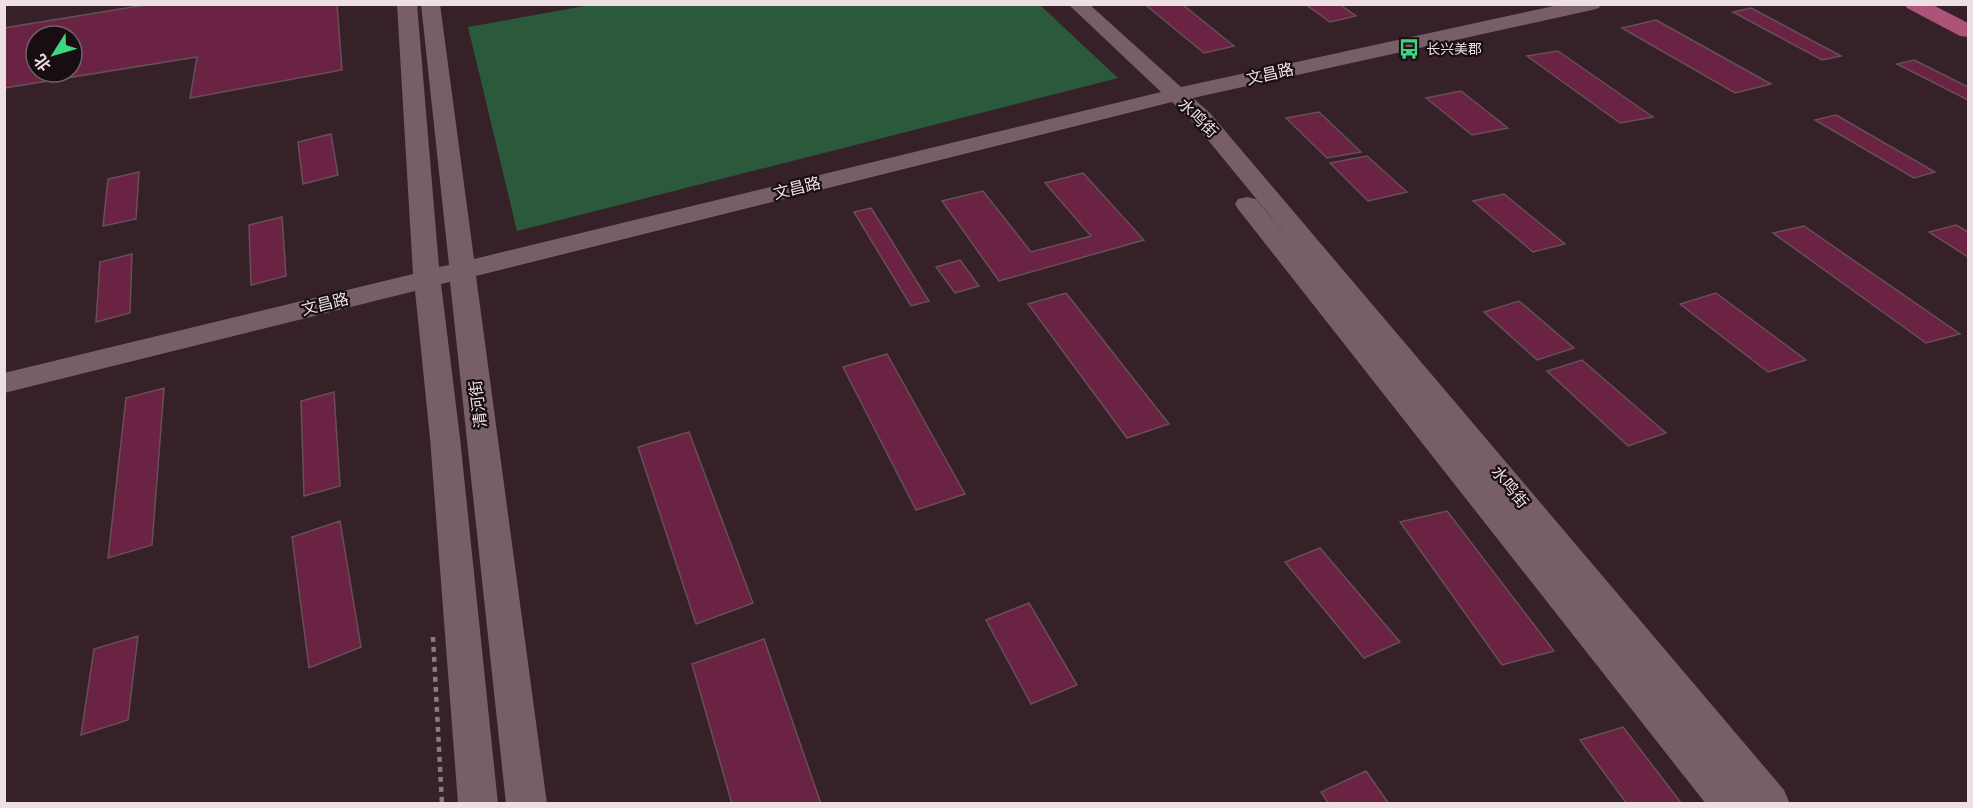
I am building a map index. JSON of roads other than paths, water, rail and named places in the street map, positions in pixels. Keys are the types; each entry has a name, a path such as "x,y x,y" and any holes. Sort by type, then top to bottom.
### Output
{"main road":[{"path":"407,4 428,279 445,438 478,804"},
{"name":"清河街","path":"430,4 527,804"},
{"path":"1077,4 1176,95"},
{"name":"文昌路","path":"4,383 1176,95 1592,4"},
{"path":"1914,4 1968,31"},
{"path":"1947,4 1968,15"},
{"name":"水鸣街","path":"1176,95 1186,130 1732,804"},
{"name":"水鸣街","path":"1176,95 1202,118 1770,804"}],"place":[{"name":"长兴美郡","path":"1409,49"}]}
